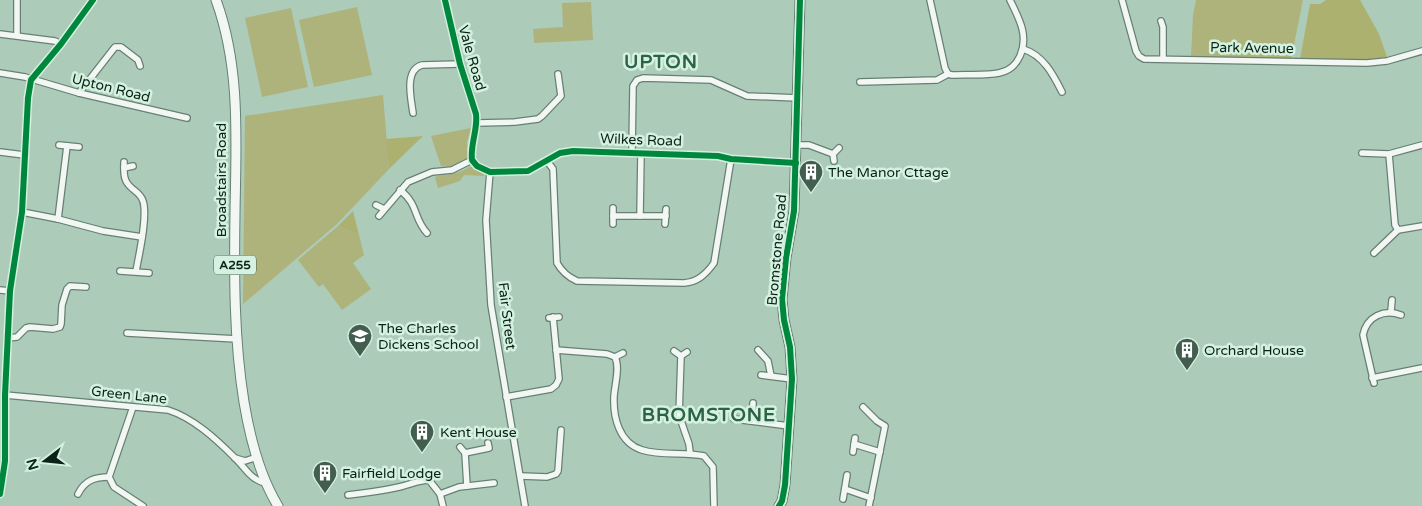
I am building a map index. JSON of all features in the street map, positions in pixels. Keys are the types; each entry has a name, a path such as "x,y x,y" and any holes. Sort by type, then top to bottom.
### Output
{"main road":[{"name":"Broadstairs Road","path":"216,0 228,39 234,85 237,339 244,402 249,431 257,457 278,506"},
{"name":"Bromstone Road","path":"781,504 785,485 792,380 790,347 782,299 786,258 794,211 801,0"}],"street":[{"path":"16,0 17,35"},
{"path":"0,494 5,461 2,408 5,395 10,291 22,212 30,80 61,44 93,0"},
{"name":"Vale Road","path":"445,0 460,64 476,114 477,123"},
{"path":"930,0 948,74"},
{"path":"860,82 867,79 937,80 948,74 998,73 1006,71 1016,63 1023,49 1024,37 1022,27 1010,0"},
{"name":"Park Avenue","path":"1122,0 1136,50 1139,56 1144,59 1366,63 1387,61 1422,51"},
{"path":"1163,58 1164,25"},
{"path":"0,34 55,41 61,44"},
{"path":"79,93 115,47 121,47 138,60 140,66"},
{"path":"1023,49 1038,57 1047,66 1062,92"},
{"path":"410,108 411,74 417,66 460,64"},
{"name":"Upton Road","path":"0,74 25,77 79,93 187,118"},
{"path":"490,172 477,166 472,160 471,151 477,123 538,119 564,97 558,74"},
{"path":"632,152 634,86 637,80 643,78 711,80 747,96 798,98"},
{"path":"59,145 79,147"},
{"path":"797,145 810,145 833,154"},
{"path":"1362,153 1388,154 1422,145"},
{"path":"58,219 68,146"},
{"path":"833,154 839,148"},
{"name":"Wilkes Road","path":"490,172 528,171 560,153 573,151 718,156 731,159 796,163"},
{"path":"0,152 24,155"},
{"path":"640,153 640,216"},
{"path":"833,154 834,161"},
{"path":"1388,154 1395,226 1398,230"},
{"path":"547,161 553,169 557,263 569,278 577,281 690,283 700,279 708,272 714,262 731,159"},
{"path":"379,216 408,182 418,176 432,172 452,170 472,160"},
{"path":"133,166 124,165 125,178 127,183 140,194 144,203 142,236 136,271"},
{"name":"Fair Street","path":"490,172 486,220 491,305 525,506"},
{"path":"400,190 412,202 418,220 427,233"},
{"path":"376,205 384,209"},
{"path":"613,208 613,224"},
{"path":"665,224 666,209"},
{"path":"22,212 58,219 102,231 142,236"},
{"path":"614,216 666,216"},
{"path":"1374,253 1398,230 1422,226"},
{"path":"120,271 149,273"},
{"path":"8,338 17,337 30,326 53,329 60,327 60,305 67,288 70,286 86,287"},
{"path":"0,290 10,291"},
{"path":"1391,311 1392,300"},
{"path":"1401,315 1391,311 1374,316 1364,328 1363,334 1373,380 1422,368"},
{"path":"506,397 551,389 556,384 559,379 554,317"},
{"path":"127,333 237,339"},
{"path":"556,350 607,354 615,357 623,353"},
{"path":"758,350 768,360 771,376"},
{"path":"674,351 681,356"},
{"path":"681,356 687,352"},
{"path":"681,356 679,415 689,444 690,453"},
{"path":"615,357 617,365 614,404 615,421 621,432 641,450 690,453 704,456 714,467 714,506"},
{"path":"761,375 792,380"},
{"name":"Green Lane","path":"5,395 168,410 182,415 198,425 235,458 246,472 257,481 267,484"},
{"path":"752,421 753,403"},
{"path":"132,407 109,477 114,487 143,506"},
{"path":"863,408 885,426 869,506"},
{"path":"734,419 789,426"},
{"path":"521,476 547,477 556,474 563,448 560,430"},
{"path":"853,452 854,441 880,452"},
{"path":"464,453 489,448 488,443"},
{"path":"460,447 464,453 467,486"},
{"path":"246,472 245,461 257,457"},
{"name":"Green Lane","path":"235,458 245,461"},
{"path":"843,499 847,475"},
{"path":"78,494 88,481 95,478 109,477"},
{"path":"348,495 400,487 429,480 440,494 443,506"},
{"path":"440,494 459,487 494,483"},
{"path":"844,489 871,498"}],"green space":[{"path":"1196,0 1303,0 1291,59 1191,57 1193,15"},
{"path":"1326,0 1360,0 1379,34 1387,57 1366,60 1300,59 1310,4 1320,4"},
{"path":"591,2 593,40 534,43 533,29 563,27 562,3"},
{"path":"357,7 372,75 314,87 299,20"},
{"path":"291,8 308,87 262,97 245,18"},
{"path":"383,95 389,169 337,224 243,304 245,116"},
{"path":"471,128 467,142 467,158 452,166 441,166 431,136"},
{"path":"423,136 389,169 386,139"},
{"path":"469,167 475,167 485,176 464,175 460,181 438,188 435,177 456,173"},
{"path":"353,211 359,235 338,226"},
{"path":"338,226 359,235 364,255 353,263 371,289 342,310 323,284 319,287 298,260"}],"cycle path":[{"path":"0,494 5,461 5,395 10,291 22,212 28,98 31,80 61,44 93,0"},
{"path":"445,0 460,64 476,114 472,160 477,166 490,172 528,171 560,153 573,151 718,156 731,159 796,163"},
{"path":"779,506 782,501 785,485 792,379 790,347 782,299 786,258 794,211 800,0"}],"place":[{"name":"The Manor Cttage","path":"811,193"},
{"name":"The Charles Dickens School","path":"360,357"},
{"name":"Orchard House","path":"1187,371"},
{"name":"Kent House","path":"422,453"},
{"name":"Fairfield Lodge","path":"325,494"}],"district":[{"name":"UPTON","path":"661,62"},
{"name":"BROMSTONE","path":"709,415"}]}
